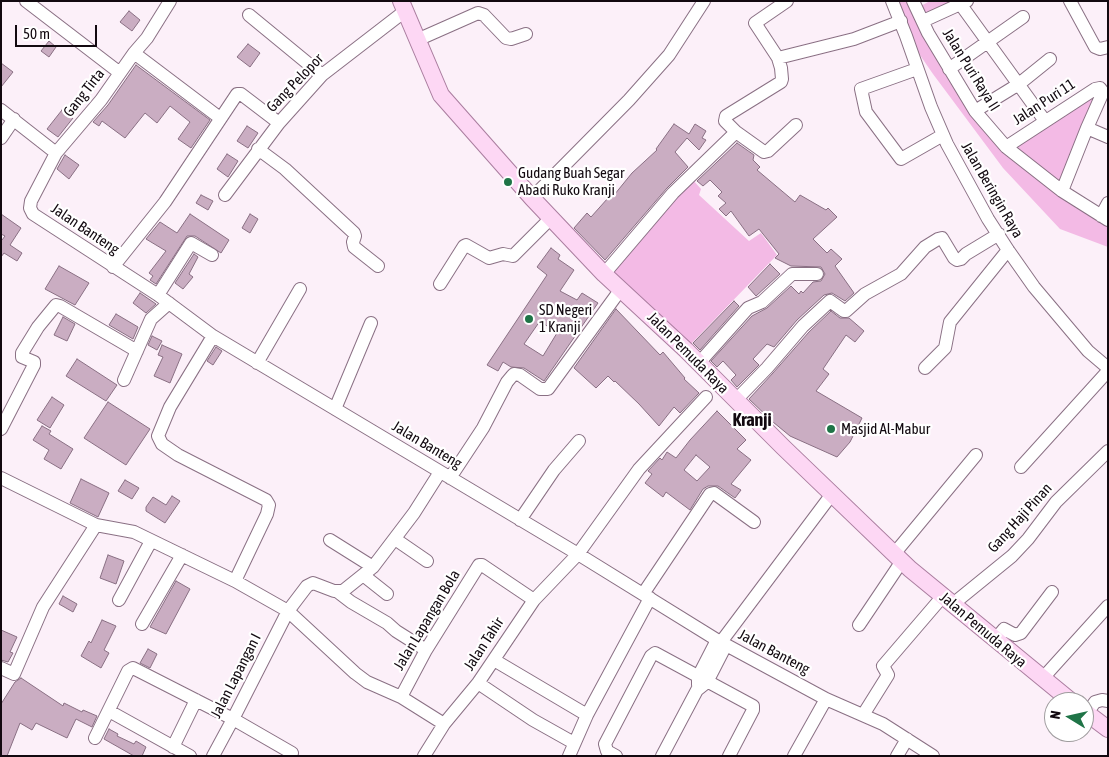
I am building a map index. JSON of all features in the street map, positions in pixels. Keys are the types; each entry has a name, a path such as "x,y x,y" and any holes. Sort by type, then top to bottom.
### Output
{"main road":[{"name":"Jalan Pemuda Raya","path":"403,6 441,95 532,198 604,274 898,558 1059,692"},
{"path":"1094,719 1108,729"}],"street":[{"path":"26,1 120,73"},
{"name":"Gang Tirta","path":"56,154 101,100 134,53 147,38 170,1"},
{"path":"532,198 629,100 669,55 704,1"},
{"path":"787,1 755,23 778,58 781,68 781,82 725,118 725,121 736,132 764,152 768,151 796,125"},
{"name":"Jalan Beringin Raya","path":"892,1 901,21 931,107 968,184 1008,250 1034,287 1088,351 1108,369"},
{"path":"1070,1 1095,46 1100,49 1108,47"},
{"name":"Jalan Puri Raya II","path":"919,3 923,21 949,69 975,111 1006,146 1062,191 1105,218"},
{"path":"923,21 964,3 988,42 1045,122"},
{"name":"Gang Pelopor","path":"226,195 258,149 322,75 403,6"},
{"path":"417,40 478,13 484,15 506,38 511,39 526,34"},
{"path":"249,15 322,75"},
{"path":"949,69 1023,17"},
{"path":"778,58 854,39 901,21"},
{"path":"134,53 220,118"},
{"path":"975,111 1019,84 1050,59"},
{"path":"917,69 861,88 866,112 901,159 943,135"},
{"name":"Jalan Puri 11","path":"1006,146 1095,89 1100,88 1102,92 1087,128"},
{"path":"113,267 165,202 237,94 239,93 279,123"},
{"path":"1,110 56,154"},
{"path":"1,138 14,119"},
{"path":"1062,191 1087,128 1108,137"},
{"path":"604,274 673,193 736,132"},
{"path":"258,149 285,169 354,233 354,247 378,266"},
{"name":"Jalan Banteng","path":"56,154 31,201 30,208 33,214 113,267 158,294 213,336 257,363 578,554 721,642 826,698 883,724 933,756"},
{"path":"1105,218 1108,203"},
{"path":"440,284 464,246 466,245 489,258 502,254 513,256 551,218"},
{"path":"735,401 767,368 803,326 830,301 844,312 846,311 865,294 901,274 925,247 938,238 942,238 957,260 998,234"},
{"path":"158,294 190,243 212,255"},
{"path":"926,368 945,348 950,322 1008,250"},
{"path":"698,363 748,308 762,302 792,274 817,274"},
{"path":"257,363 300,289"},
{"path":"338,592 343,591 368,571 395,540 483,428 502,390 512,376 514,374 520,375 540,389 548,389 621,289"},
{"path":"124,380 152,319 169,303"},
{"path":"1,429 34,365 33,362 22,357 22,353 38,327 56,305 137,351"},
{"path":"334,409 372,323"},
{"path":"213,336 170,407 158,436 162,444 178,455 266,500 269,505 267,514 235,580"},
{"path":"1021,468 1108,369"},
{"name":"Jalan Tahir","path":"424,756 444,724 478,683 534,600 578,554 639,469 706,397"},
{"path":"520,520 554,470 579,441"},
{"name":"Gang Haji Pinan","path":"863,715 888,675 883,666 948,600 1012,556 1028,539 1056,502 1108,451"},
{"path":"859,625 898,558 976,455"},
{"path":"1,478 96,525 134,532 235,580 288,611 368,682 401,697 444,724"},
{"path":"478,683 533,720 572,750 587,715 646,596 710,494 714,493 754,522"},
{"path":"662,756 721,642 832,494"},
{"path":"1,668 14,674 43,607 96,525"},
{"path":"330,540 368,571 386,594"},
{"path":"395,540 427,561"},
{"path":"119,600 150,541"},
{"path":"142,624 182,556"},
{"name":"Jalan Lapangan Bola","path":"401,697 426,650 479,565 482,565 534,600"},
{"name":"Jalan Lapangan I","path":"213,756 288,611 309,584 313,583 338,592"},
{"path":"338,592 426,650"},
{"path":"995,640 1004,629 1015,635 1021,633 1052,592"},
{"path":"1042,679 1108,606"},
{"path":"616,756 607,751 605,744 652,654 659,653 753,706 753,710 728,756"},
{"path":"494,660 587,715"},
{"path":"95,738 130,669 133,668 233,719 292,753"},
{"path":"794,756 826,698"},
{"path":"173,747 196,700"},
{"path":"1094,703 1102,700 1108,701"},
{"path":"109,711 190,756"},
{"path":"897,756 907,739"}],"shaded area":[{"path":"896,1 911,1 1004,149 1108,224 1108,247 1060,229 1003,168 913,45"},
{"path":"930,1 964,1 923,20 917,8"},
{"path":"1097,90 1061,187 1010,148"},
{"path":"692,179 701,189 699,195 749,241 761,233 777,255 688,347 609,273"}],"building":[{"path":"129,11 140,20 132,31 120,22"},
{"path":"49,41 56,47 49,57 41,51"},
{"path":"248,44 260,53 250,67 237,57"},
{"path":"1,63 13,72 1,87"},
{"path":"136,65 210,120 191,148 178,139 190,122 170,106 157,123 145,113 125,138 102,121 99,126 93,122 108,105"},
{"path":"62,110 73,118 58,137 47,129"},
{"path":"674,124 689,134 695,124 706,131 702,138 706,140 699,150 687,138 675,152 688,167 667,188 605,260 574,228 587,213 591,217 608,198 610,200 632,173 657,150"},
{"path":"247,126 258,133 248,148 237,141"},
{"path":"737,143 754,155 753,160 760,167 757,170 795,202 800,195 826,210 828,208 837,217 813,239 827,253 831,249 842,259 835,266 854,293 845,301 832,293 824,295 797,320 774,347 767,344 753,359 759,365 737,387 731,380 736,375 723,361 717,367 711,361 752,316 767,308 791,286 799,294 801,291 803,293 813,282 821,281 825,274 821,267 791,266 775,258 779,254 759,229 749,236 731,211 726,216 719,209 726,203 718,196 722,192 710,180 703,186 697,181"},
{"path":"227,154 238,161 228,177 217,169"},
{"path":"65,155 79,165 69,179 57,169"},
{"path":"201,195 213,201 208,210 196,203"},
{"path":"1,214 21,228 10,245 22,253 17,261 4,253 1,257 1,239 5,236 1,234"},
{"path":"190,214 229,240 221,253 195,236 187,236 156,284 150,280 153,276 149,273 166,251 146,239 160,222 177,233"},
{"path":"250,214 258,219 250,233 242,228"},
{"path":"551,248 560,255 558,259 574,270 560,291 577,300 582,293 598,303 544,381 524,368 511,367 503,362 498,371 487,365 547,275 537,267","holes":["540,321 557,333 543,356 524,344"]},
{"path":"194,254 198,257 189,274 193,277 183,289 175,283"},
{"path":"770,264 780,274 756,296 748,287"},
{"path":"59,266 89,283 75,305 45,289"},
{"path":"140,293 156,304 146,313 133,303"},
{"path":"734,301 739,306 700,350 693,343"},
{"path":"616,309 660,355 663,352 684,379 699,393 680,413 674,407 659,426 639,404 608,376 596,388 574,368"},
{"path":"831,311 840,318 849,318 864,331 855,342 846,335 823,369 829,374 816,391 862,418 850,442 837,457 790,436 749,399 809,332"},
{"path":"116,314 138,327 133,339 109,325"},
{"path":"63,317 75,324 67,341 54,335"},
{"path":"152,336 162,341 157,350 148,345"},
{"path":"162,345 182,354 170,383 154,376 163,357 158,355"},
{"path":"216,347 222,351 213,365 207,361"},
{"path":"77,359 117,385 106,401 66,376"},
{"path":"52,397 64,405 50,428 37,420"},
{"path":"108,402 150,429 126,465 84,438"},
{"path":"717,411 746,440 737,449 751,460 731,484 741,490 735,498 718,486 708,486 703,489 690,510 666,492 663,497 645,483 652,474 648,471 660,458 662,460 667,452 676,458","holes":["696,455 710,467 697,481 684,470"]},
{"path":"42,426 51,431 49,434 73,449 61,469 44,459 49,450 33,440"},
{"path":"81,479 109,493 98,517 70,503"},
{"path":"125,480 139,488 132,499 118,491"},
{"path":"172,496 180,501 165,523 146,511 146,507 153,497 166,505"},
{"path":"108,555 124,561 116,584 100,578"},
{"path":"176,581 190,589 166,634 150,627"},
{"path":"63,596 77,604 73,612 59,604"},
{"path":"102,620 116,626 104,650 109,653 101,668 81,656 89,641 91,643"},
{"path":"1,630 17,637 10,652 13,653 8,662 1,660"},
{"path":"148,649 157,654 150,668 140,663"},
{"path":"21,678 63,706 64,703 82,712 83,710 97,716 92,727 76,719 67,738 36,723 32,730 20,723 7,756 1,756 1,704 15,682"},
{"path":"109,729 118,734 117,736 134,744 136,741 146,747 142,756 134,756 104,739"}],"place":[{"name":"Gudang Buah Segar Abadi Ruko Kranji","path":"508,182"},
{"name":"SD Negeri 1 Kranji","path":"529,319"},
{"name":"Masjid Al-Mabur","path":"831,429"}],"district":[{"name":"Kranji","path":"752,420"}]}
